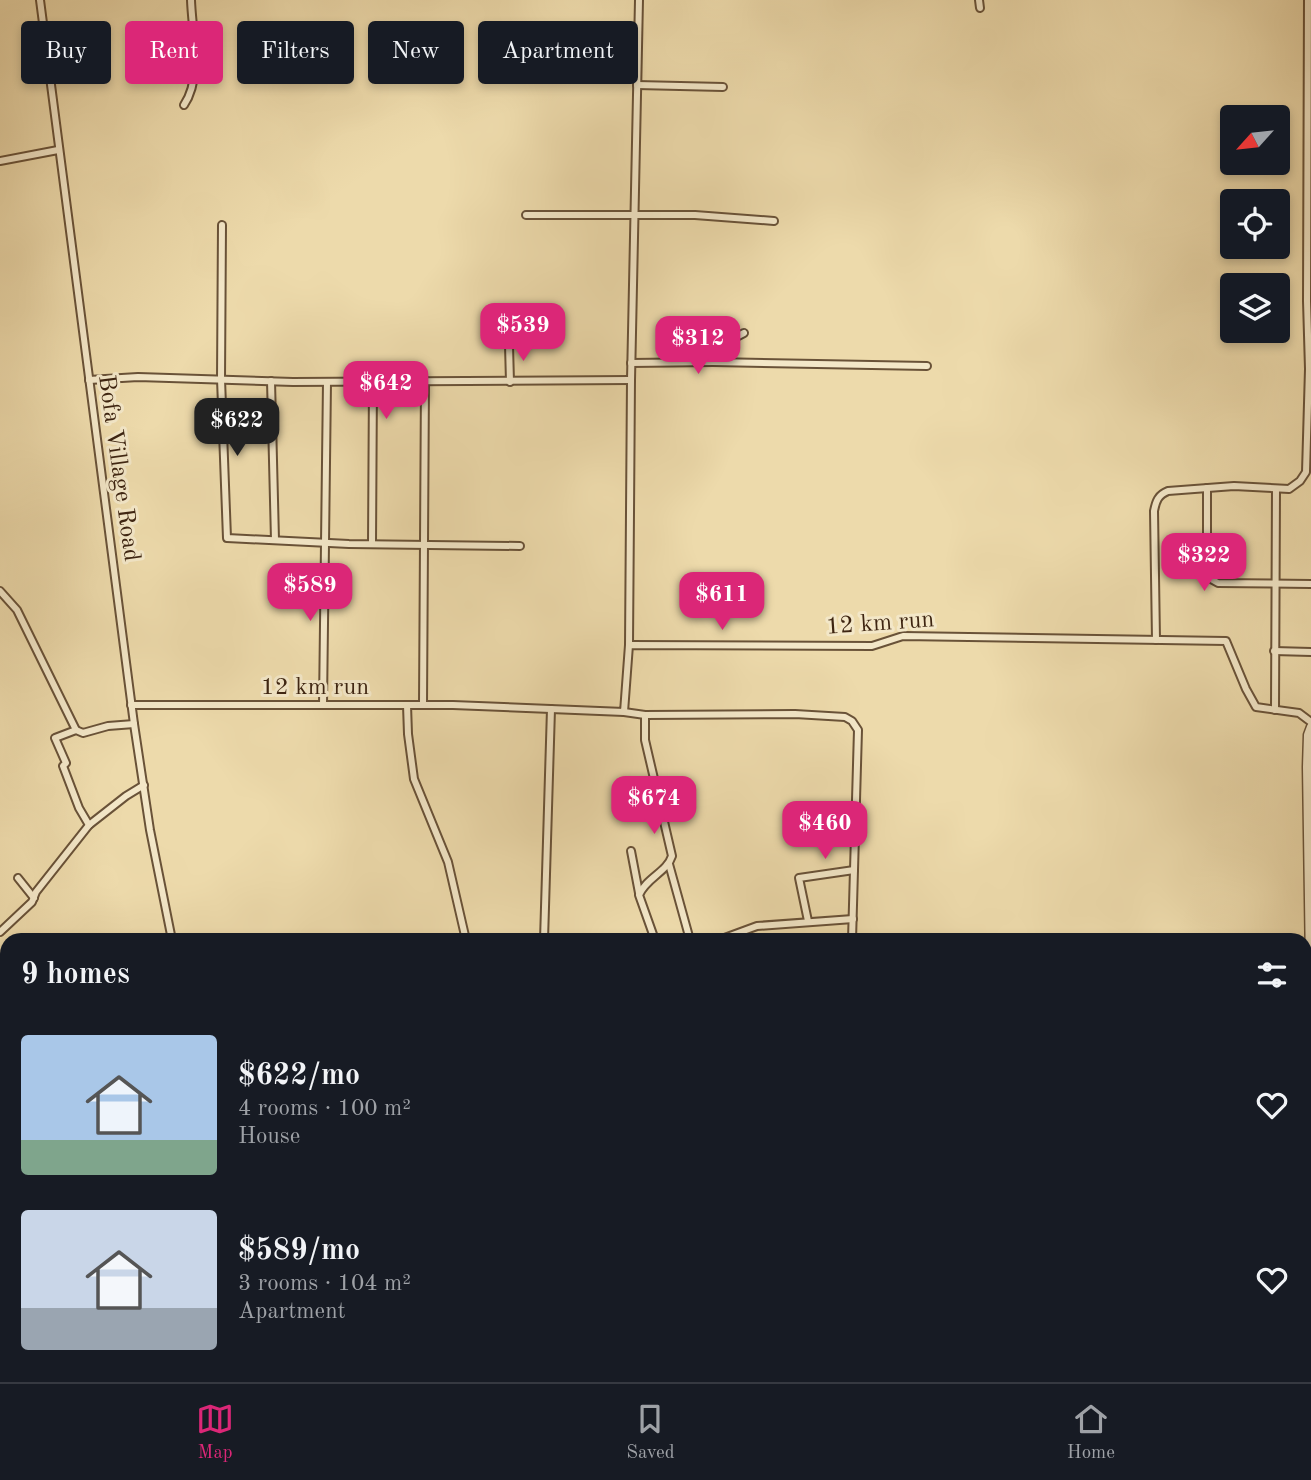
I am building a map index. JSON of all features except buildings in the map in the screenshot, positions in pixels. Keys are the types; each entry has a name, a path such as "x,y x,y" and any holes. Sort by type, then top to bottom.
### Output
{"street":[{"name":"Bofa Village Road","path":"40,0 131,705 150,830 171,933"},
{"path":"184,105 194,82 191,0"},
{"path":"624,712 629,645 631,363 639,0"},
{"path":"1156,640 1154,511 1161,494 1168,491 1234,486 1289,489 1300,481 1306,472 1309,452 1308,0"},
{"path":"637,85 723,87"},
{"path":"0,161 58,150"},
{"path":"526,215 695,215 774,221"},
{"path":"222,225 221,379 227,538 520,546"},
{"path":"713,362 715,348 744,333"},
{"path":"509,345 510,382"},
{"path":"631,363 927,366"},
{"path":"89,380 138,377 327,382 631,380"},
{"path":"423,705 425,380"},
{"path":"271,381 275,540"},
{"path":"372,544 373,381"},
{"path":"323,705 327,382"},
{"path":"1207,488 1209,579 1218,583 1311,584"},
{"path":"1275,710 1276,489"},
{"path":"0,591 17,610 76,730 83,733 108,726 134,724"},
{"name":"12 km run","path":"629,645 872,646 903,636 1226,641 1256,707 1299,713 1311,722"},
{"path":"1274,651 1311,652"},
{"name":"12 km run","path":"131,705 423,705 645,715 795,714 845,717 852,721 858,730 852,933"},
{"path":"407,705 414,779 448,862 464,933"},
{"path":"544,933 551,709"},
{"path":"639,895 642,888 669,864 673,856 645,740 645,715"},
{"path":"1310,933 1307,767 1308,735 1311,727"},
{"path":"76,730 55,738 66,763 63,766 79,808 89,825"},
{"path":"0,932 34,898 89,825 144,785"},
{"path":"631,851 639,895 652,933"},
{"path":"669,864 688,933"},
{"path":"808,921 799,878 854,870"},
{"path":"18,878 34,898"},
{"path":"738,933 757,926 853,919"}]}
